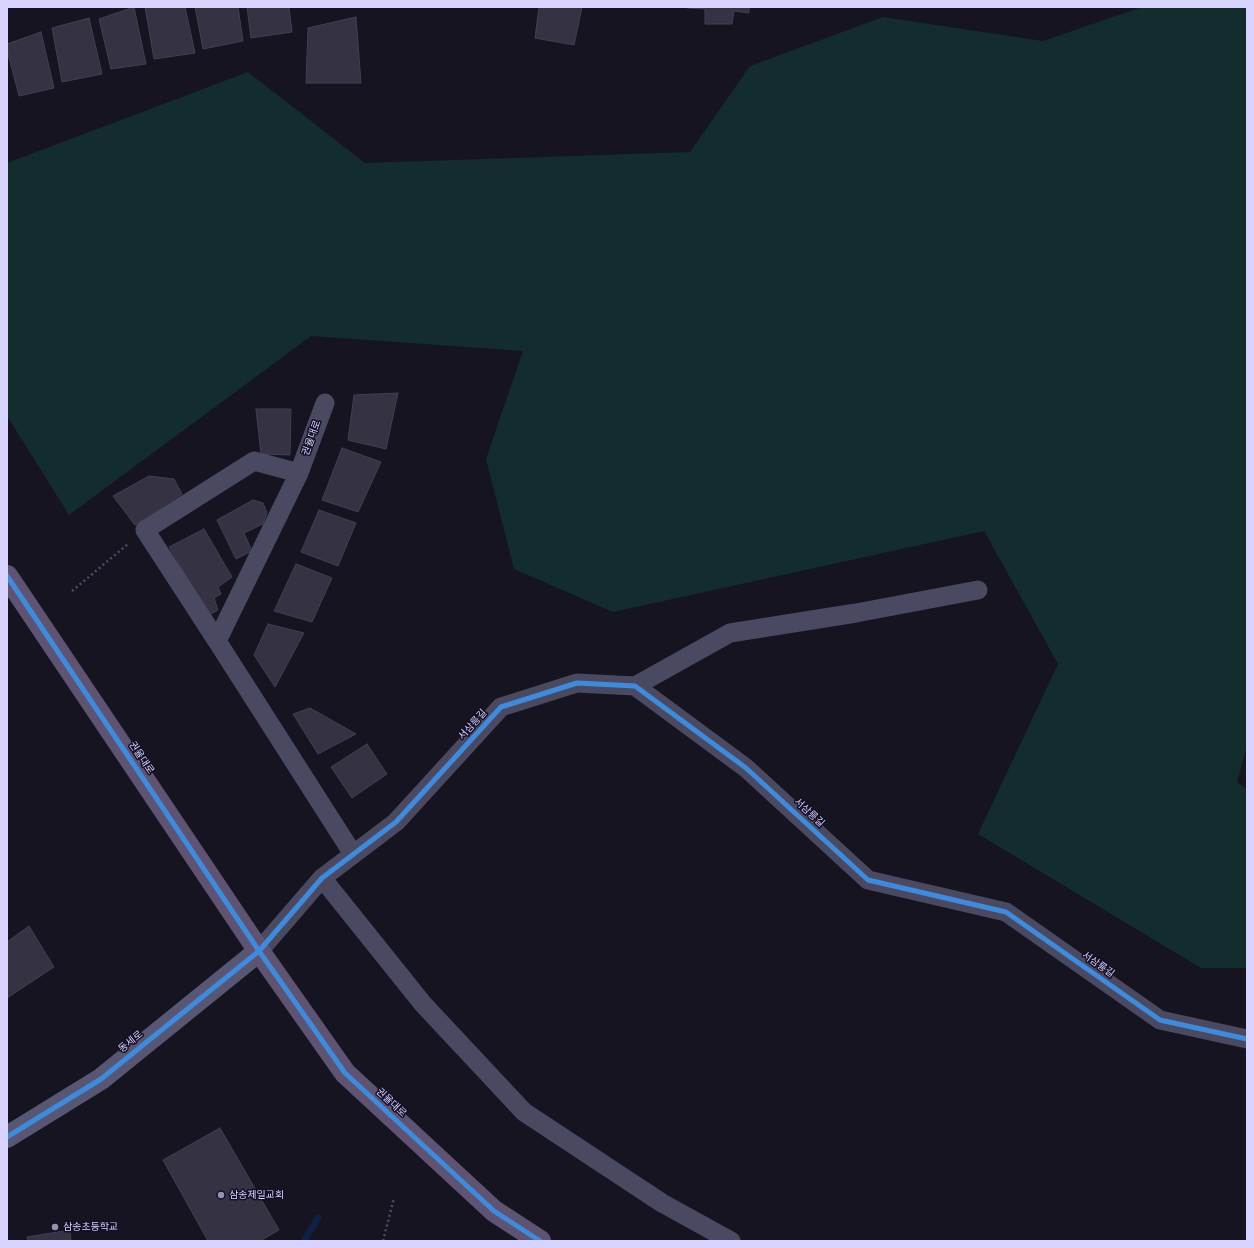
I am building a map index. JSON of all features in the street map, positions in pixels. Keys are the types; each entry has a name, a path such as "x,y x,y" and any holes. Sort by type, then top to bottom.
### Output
{"main road":[{"name":"권율대로","path":"7,576 259,951 345,1073 494,1211 540,1241"},
{"name":"동세로","path":"7,1137 100,1079 259,951"}],"street":[{"name":"권율대로","path":"217,641 300,473 326,403"},
{"path":"259,951 322,878 353,854 145,530 254,461 300,473"},
{"path":"634,686 730,633 856,613 978,590"},
{"name":"서삼릉길","path":"353,854 396,822 501,707 577,683 634,686 746,768 868,880 1006,912 1160,1020 1247,1039"},
{"path":"322,878 424,1004 524,1112 662,1203 732,1241"}],"path":[{"path":"72,591 145,530"},
{"path":"383,1241 394,1198"}],"green space":[{"path":"1142,7 1247,7 1247,746 1237,782 1247,789 1247,968 1201,968 978,834 1058,664 984,531 613,612 514,569 486,459 523,351 311,336 69,515 7,416 7,163 248,72 365,163 690,152 750,66 883,17 1043,41"}],"building":[{"path":"134,7 146,64 111,69 99,19"},
{"path":"145,7 185,7 195,53 154,59"},
{"path":"195,7 238,7 243,41 203,49"},
{"path":"247,7 289,7 292,32 251,38"},
{"path":"539,7 582,7 574,45 535,38"},
{"path":"687,7 749,7 749,13 734,11 732,24 705,24 705,9"},
{"path":"356,17 361,83 306,83 308,28"},
{"path":"89,18 102,74 62,82 52,28"},
{"path":"41,32 54,88 19,96 7,50 7,44"},
{"path":"398,393 386,449 348,440 354,395"},
{"path":"256,409 291,409 290,455 261,454"},
{"path":"342,448 381,462 358,512 322,500"},
{"path":"149,476 174,479 182,494 135,525 113,496"},
{"path":"253,500 263,503 267,513 263,524 244,533 252,551 236,559 217,520"},
{"path":"319,510 356,523 338,566 301,552"},
{"path":"204,529 232,577 218,587 221,594 214,598 218,610 209,615 169,547"},
{"path":"296,564 332,578 312,622 274,611"},
{"path":"268,624 304,633 275,687 254,655"},
{"path":"310,708 356,734 318,754 293,714"},
{"path":"367,744 387,774 352,798 331,767"},
{"path":"29,926 54,967 7,998 7,942"},
{"name":"삼송제일교회","path":"220,1128 279,1230 260,1241 208,1241 163,1160"},
{"path":"70,1230 71,1241 28,1241 27,1237"}],"waterway":[{"path":"304,1241 318,1218"}],"cycle path":[{"path":"7,576 259,951 345,1073 494,1211 540,1241"},
{"path":"7,1137 101,1079 259,951 322,878 396,822 501,707 577,683 635,686 746,768 868,880 1006,912 1160,1020 1247,1039"}],"place":[{"name":"삼송제일교회","path":"221,1195"},
{"name":"삼송초등학교","path":"55,1227"}]}
